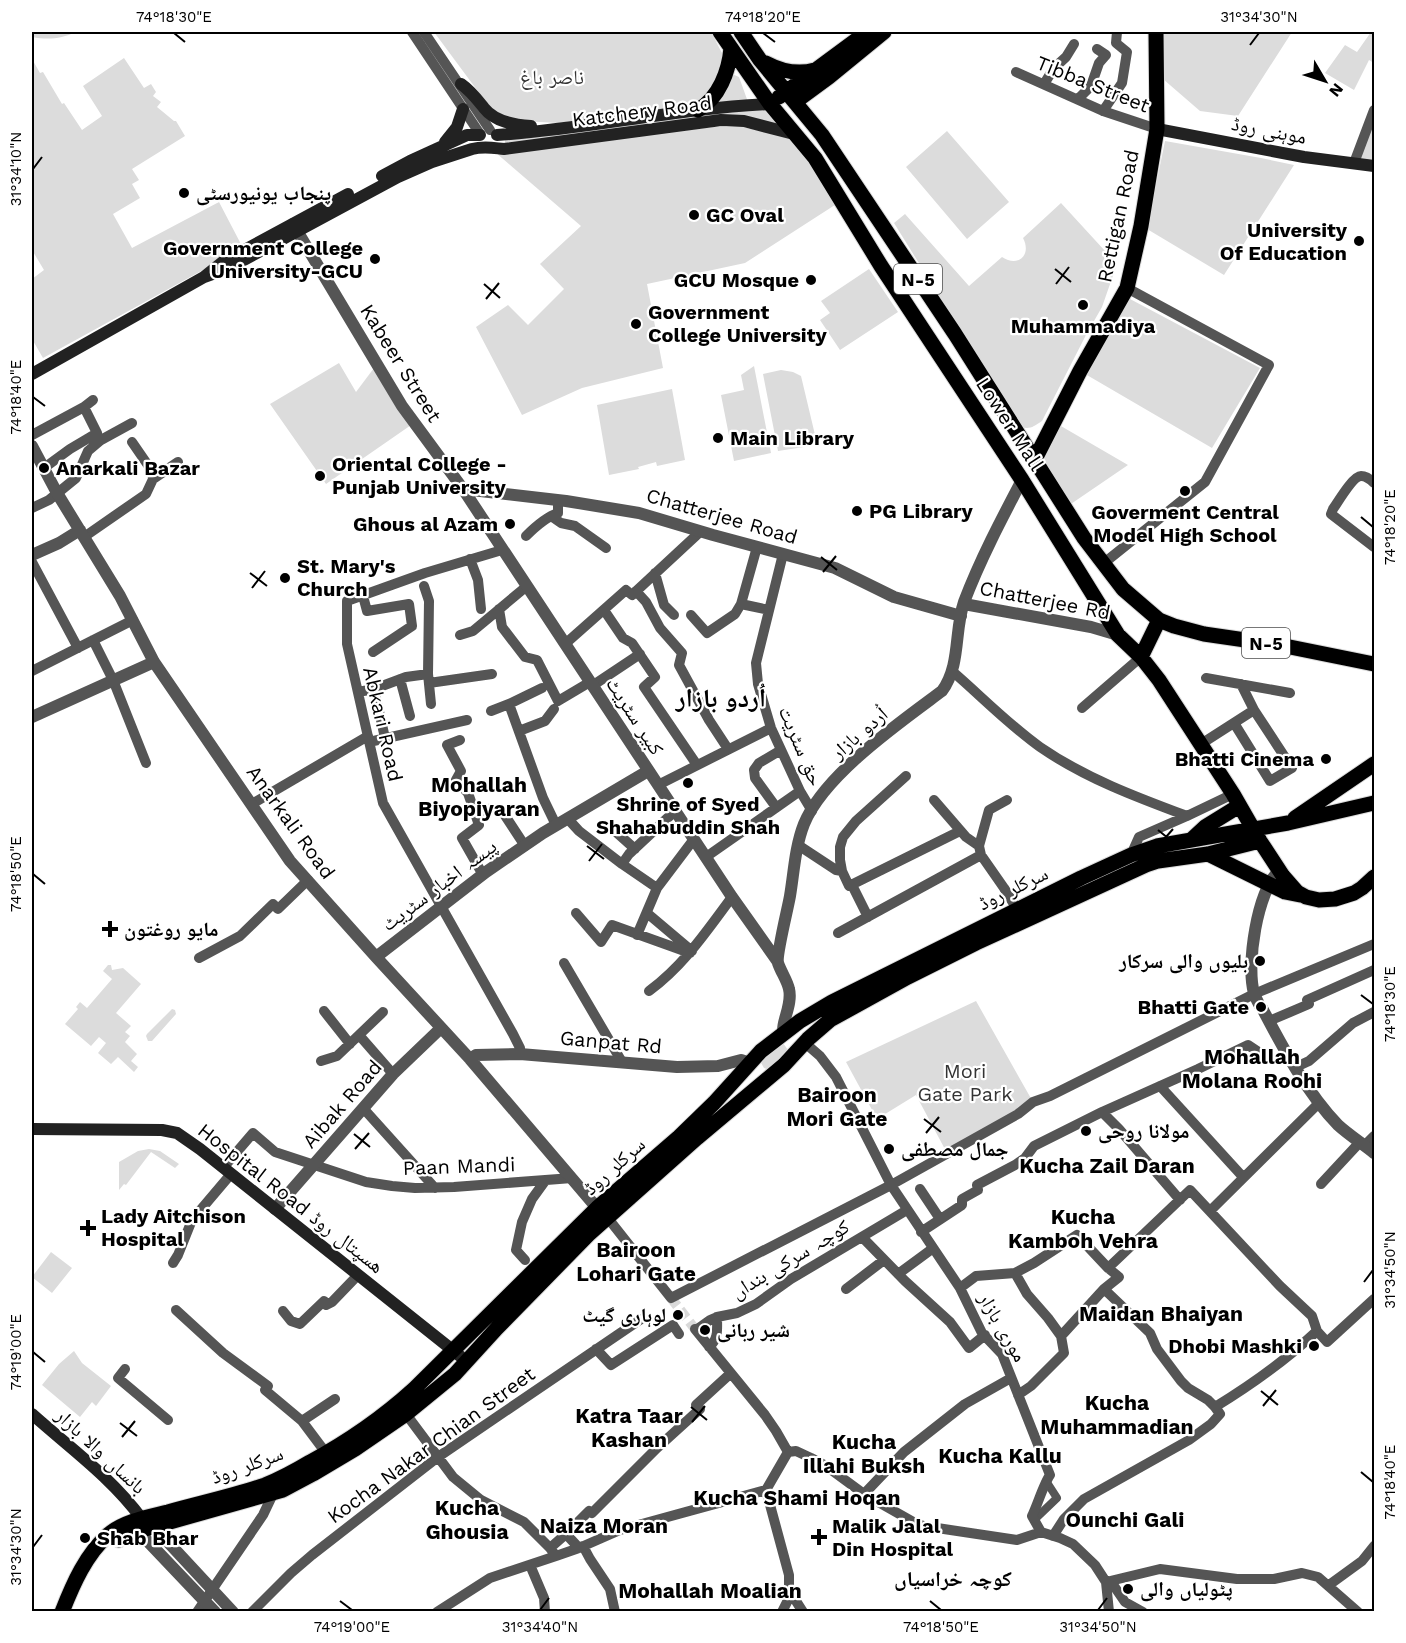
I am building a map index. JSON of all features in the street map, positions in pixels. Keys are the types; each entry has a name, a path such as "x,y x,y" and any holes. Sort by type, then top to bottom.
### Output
{"main road":[{"name":"Lower Mall","path":"720,32 770,104 815,158 881,266 1022,480 1118,635 1141,657 1159,680 1256,835"},
{"name":"Lower Mall","path":"741,32 760,60 822,135 955,334 1084,538 1123,589 1159,620"},
{"path":"791,97 817,70 867,32"},
{"path":"770,104 791,97 829,77 884,32"},
{"name":"Rettigan Road","path":"1035,459 1080,371 1127,288 1141,226 1157,129 1156,32"},
{"path":"698,110 713,98 720,85 726,73 731,48"},
{"path":"760,60 782,70 801,72 817,70"},
{"path":"461,84 471,91 485,110 502,121 519,126 559,129"},
{"name":"Katchery Road","path":"296,227 410,161 467,135 487,138 698,110 770,104"},
{"path":"442,146 457,127 464,109"},
{"name":"Katchery Road","path":"487,138 504,149 721,120 744,121 794,134"},
{"name":"موہنی روڈ","path":"1157,129 1304,157 1374,166"},
{"path":"32,374 204,277 229,268 296,227 413,169 462,151 487,138"},
{"path":"935,347 955,334"},
{"path":"1014,427 1032,436 1049,430"},
{"path":"1141,657 1159,620"},
{"name":"N-5","path":"1159,620 1204,633 1374,662"},
{"path":"1288,823 1374,764"},
{"path":"1191,840 1236,800"},
{"path":"1256,835 1288,823 1374,803"},
{"name":"N-5","path":"1256,835 1292,888 1306,897"},
{"name":"سرکلر روڈ","path":"71,1611 100,1556 125,1535 290,1473 326,1453 386,1413 602,1213 714,1103 761,1051 784,1033 832,1002 1017,909 1131,855 1157,846 1191,840 1217,836 1256,835"},
{"name":"سرکلر روڈ","path":"62,1611 83,1566 95,1548 122,1526 145,1526 273,1494 355,1449 406,1414 466,1362 602,1213 784,1065 830,1020 908,977 1022,921 1146,865 1158,861 1208,854 1256,835"},
{"path":"1208,854 1285,892 1325,900 1345,896 1362,888 1374,877"},
{"path":"784,1033 802,1046"},
{"path":"750,1063 760,1073 769,1077"},
{"name":"Hospital Road ھسپتال روڈ","path":"32,1129 162,1130 177,1133 466,1362"},
{"path":"430,1373 442,1385"},
{"name":"بانساں والا بازار","path":"32,1417 104,1476 128,1500 145,1526"}],"street":[{"path":"412,32 464,109 487,138"},
{"path":"424,32 461,84 487,138"},
{"path":"1077,99 1090,86 1101,52 1117,37 1127,52 1122,83 1103,111"},
{"path":"1044,84 1074,44"},
{"name":"Tibba Street","path":"1016,72 1103,111 1157,129"},
{"path":"1354,163 1374,110"},
{"name":"Kabeer Street","path":"296,227 402,406 463,489"},
{"path":"1104,563 1205,482 1269,365 1127,288"},
{"path":"32,435 88,403 98,433 70,449 44,468"},
{"path":"32,508 49,500 76,478 88,451 101,440 132,423"},
{"path":"132,442 152,471 153,479"},
{"name":"Anarkali Road","path":"32,446 57,493 120,596 154,662 290,861 470,1059 602,1213"},
{"path":"32,555 82,533 146,494 153,479 178,462"},
{"path":"1374,483 1361,476 1355,479 1332,509 1331,514 1374,548"},
{"name":"اُردو بازار","path":"777,962 798,845 805,822 820,798 839,776 880,737 942,691 948,682 952,671 962,610 990,542 1022,480"},
{"name":"Chatterjee Road","path":"463,489 558,500 639,513 835,568 894,597 962,610"},
{"name":"کبیر سٹریٹ","path":"463,489 648,771 777,962"},
{"path":"526,536 536,526 558,513 558,500"},
{"path":"551,516 561,523 575,526 606,548"},
{"path":"565,645 626,590 632,595 701,531"},
{"path":"691,615 706,633 735,614 741,604 757,547"},
{"path":"374,652 412,626 409,604 367,610 363,596 502,550"},
{"name":"حق سٹریت","path":"783,554 756,663 758,684 771,728 812,812"},
{"path":"470,560 478,580 481,609"},
{"path":"32,562 78,648"},
{"path":"655,573 664,604 674,615"},
{"path":"424,585 429,601 428,678 431,704"},
{"path":"460,635 473,631 526,586"},
{"path":"636,591 646,602 660,628 682,653 679,665 728,749"},
{"name":"Abkari Road","path":"363,596 347,601 347,644 382,803 513,1034 520,1048 519,1054"},
{"path":"741,604 769,610"},
{"path":"499,609 502,627 525,657 537,660 558,700 591,684 640,654"},
{"path":"604,609 623,638 632,643 655,677 644,687 697,765"},
{"name":"Chatterjee Rd","path":"962,610 1091,627 1118,635"},
{"path":"32,671 133,621"},
{"path":"93,640 113,680 146,763"},
{"path":"1082,708 1141,657"},
{"path":"33,714 154,662"},
{"path":"952,671 1040,747 1121,791 1187,816"},
{"path":"358,692 374,689 400,679 492,674"},
{"path":"1206,678 1290,693"},
{"path":"400,679 410,716"},
{"path":"1234,723 1270,781 1292,768 1254,710 1241,684"},
{"path":"491,711 542,688"},
{"path":"374,689 385,738"},
{"path":"509,704 543,798 556,825"},
{"path":"519,731 545,721 554,709"},
{"path":"1201,744 1254,710"},
{"path":"252,804 368,739 385,738 467,720"},
{"path":"658,785 771,728"},
{"path":"460,740 447,745 461,771 456,780 468,793 479,825 462,838 483,875"},
{"path":"776,807 756,778 754,770 759,763 781,750"},
{"name":"پیسہ اخبار سٹریٹ","path":"376,957 483,875 525,846 648,771"},
{"path":"868,916 842,871 840,847 843,837 856,821 906,776"},
{"path":"706,857 800,791"},
{"path":"934,800 980,851 1017,909"},
{"path":"838,933 980,851 989,810 1007,800"},
{"path":"1131,855 1139,837 1187,816 1236,800"},
{"path":"477,814 492,808 502,811 525,846"},
{"path":"622,864 634,849 675,811"},
{"path":"568,819 579,831 657,888"},
{"path":"852,885 960,831"},
{"path":"616,832 634,849"},
{"path":"637,934 657,888 694,839"},
{"path":"798,845 836,870 842,871"},
{"path":"1279,871 1269,885 1258,916 1251,956 1254,994 1319,1103 1339,1126 1366,1147"},
{"path":"199,958 240,936 273,904 278,909 308,880"},
{"path":"649,991 665,979 691,952 732,897"},
{"path":"576,913 601,942 612,925 691,952"},
{"path":"647,913 691,952"},
{"path":"602,1213 671,1298 891,1185 1018,1114 1033,1102 1050,1096 1254,994 1374,944"},
{"path":"777,962 790,996 789,1010 782,1027 784,1033"},
{"path":"564,963 622,1062"},
{"path":"1269,1022 1309,1004 1308,1000 1374,970"},
{"path":"324,1011 350,1044"},
{"path":"321,1061 338,1056 383,1012"},
{"path":"1296,1066 1309,1061 1353,1023 1374,1012"},
{"name":"Aibak Road","path":"275,1209 393,1074 441,1028"},
{"path":"359,1035 393,1074"},
{"path":"921,1232 962,1205 962,1199 978,1190 977,1185 1015,1165 1034,1146 1248,1045 1260,1053"},
{"name":"موری بازار","path":"802,1046 817,1053 836,1077 891,1185 960,1288 985,1335 1002,1354 1050,1475 1032,1516 1041,1532"},
{"name":"Ganpat Rd","path":"470,1059 476,1055 519,1054 696,1067 718,1066 741,1060 750,1063"},
{"path":"1160,1086 1244,1177"},
{"path":"1210,1211 1319,1103"},
{"path":"363,1108 435,1188"},
{"path":"1102,1112 1180,1200"},
{"name":"Paan Mandi","path":"227,1171 253,1133 275,1152 366,1182 435,1188 573,1178"},
{"path":"1321,1184 1366,1147 1374,1136"},
{"path":"173,1263 192,1220 227,1171"},
{"path":"525,1260 516,1250 522,1222 532,1199 545,1180"},
{"path":"920,1189 940,1219"},
{"path":"1108,1268 1190,1190 1280,1286 1312,1316 1317,1331 1327,1342 1374,1299"},
{"name":"کوچہ سرکی بنداں","path":"710,1347 716,1339 717,1317 737,1313 756,1304 791,1279 907,1210"},
{"path":"960,1288 976,1275 1015,1274 1077,1235 1119,1277 1061,1336"},
{"path":"862,1237 950,1322 969,1348 985,1335"},
{"path":"898,1274 932,1249"},
{"path":"846,1289 884,1260"},
{"path":"1015,1274 1027,1294 1061,1336 1064,1353 1031,1386 1018,1395"},
{"path":"283,1311 291,1321 300,1324 324,1301 326,1305 332,1302 358,1275"},
{"path":"1053,1536 1064,1519 1084,1499 1190,1440 1220,1414 1208,1400 1181,1381 1157,1349 1150,1333 1104,1290"},
{"path":"176,1310 223,1353 268,1386 265,1390 302,1421 326,1453"},
{"path":"717,1317 696,1330 765,1415 788,1452"},
{"name":"Kocha Nakar Chian Street","path":"252,1611 312,1555 438,1458 641,1319"},
{"path":"596,1350 611,1365 673,1325 679,1334"},
{"path":"1215,1407 1283,1360 1317,1331"},
{"path":"125,1369 118,1378 168,1420"},
{"path":"553,1552 566,1534 700,1409 696,1405 731,1373"},
{"path":"864,1494 904,1452 965,1404 1011,1378"},
{"path":"302,1421 335,1399"},
{"path":"406,1414 453,1477 480,1499 524,1522 553,1552"},
{"path":"437,1611 490,1578 530,1565 553,1552 581,1547 620,1530 766,1490 788,1452 796,1450 812,1458 864,1494 917,1524 1017,1540 1041,1532 1073,1544 1095,1565 1106,1582 1114,1586 1125,1602 1143,1611"},
{"path":"766,1490 789,1575 789,1590 803,1611"},
{"path":"197,1611 263,1515 273,1494"},
{"path":"145,1526 208,1595 233,1611"},
{"path":"566,1534 581,1547 610,1588 615,1611"},
{"path":"1329,1585 1362,1561 1374,1546"},
{"path":"530,1565 544,1598 545,1611"},
{"path":"1106,1582 1160,1569 1237,1579 1274,1579 1302,1573 1318,1577 1358,1611"},
{"path":"1106,1582 1107,1611"},
{"path":"782,1611 791,1594"},
{"path":"208,1595 214,1611"}],"green space":[{"path":"32,32 76,32 49,39 32,37"},
{"name":"ناصر باغ","path":"434,32 711,32 722,53 723,67 702,104 558,123 503,120 494,113"},
{"path":"1164,32 1292,32 1238,116 1200,111 1163,79"},
{"path":"1371,32 1374,32 1374,63 1369,60 1354,90 1325,73 1345,45 1357,52"},
{"path":"124,58 144,88 151,84 156,92 153,96 161,102 157,107 176,121 185,136 132,169 139,180 132,184 140,198 113,214 132,248 219,202 243,248 43,358 32,339 32,279 44,270 32,250 32,59 82,130 102,116 83,86"},
{"path":"732,74 739,77 748,102 709,105"},
{"path":"766,110 779,126 748,117 505,144 506,138 724,111"},
{"path":"1374,114 1374,164 1357,160"},
{"name":"GC Oval","path":"713,127 743,127 790,137 811,160 838,203 745,263 647,284 663,368 582,388 522,415 476,327 508,305 528,325 564,289 540,264 581,226 495,152"},
{"path":"947,131 1009,202 967,239 906,167"},
{"path":"1165,141 1294,165 1224,275 1147,229"},
{"path":"1061,203 1117,264 1102,307 1042,421 1026,428 1016,424 894,223 905,214 969,286 1002,257 1013,261 1022,258 1026,250 1023,238"},
{"path":"869,269 898,312 840,350 820,320 830,313 821,301"},
{"path":"1130,299 1260,368 1212,448 1080,371"},
{"path":"339,363 356,392 377,364 414,423 326,484 270,404"},
{"path":"754,366 771,453 734,461 721,395 744,390 741,375"},
{"path":"781,370 801,376 816,439 803,442 804,447 778,451 763,374"},
{"path":"672,389 685,460 657,466 656,462 638,467 639,469 609,475 597,405"},
{"path":"1054,422 1128,465 1065,508 1035,459"},
{"path":"111,965 112,970 123,968 141,984 116,1013 131,1026 125,1032 130,1036 125,1042 137,1054 131,1061 138,1067 134,1072 118,1057 111,1064 98,1053 106,1043 99,1037 91,1046 65,1024 78,1009 76,1007 80,1002 87,1008 112,979 103,971"},
{"name":"Mori Gate Park","path":"976,1001 1033,1102 947,1153 916,1095 877,1119 846,1062"},
{"path":"172,1009 176,1014 152,1041 148,1041 147,1034"},
{"path":"783,1043 788,1050 769,1070 764,1068 760,1061"},
{"path":"149,1149 160,1151 179,1164 175,1168 151,1152 126,1185 124,1184 119,1190 119,1162 138,1151"},
{"path":"51,1252 72,1268 52,1293 32,1277"},
{"path":"74,1351 82,1363 111,1386 96,1406 92,1402 80,1417 42,1385 59,1364"}],"tunnel":[{"path":"671,1298 695,1329"}],"place":[{"name":"پنجاب یونیورسٹی","path":"184,193"},
{"name":"GC Oval","path":"694,215"},
{"name":"University Of Education","path":"1359,241"},
{"name":"Government College University-GCU","path":"375,259"},
{"name":"GCU Mosque","path":"811,280"},
{"name":"Muhammadiya","path":"1083,305"},
{"name":"Government College University","path":"636,324"},
{"name":"Main Library","path":"718,438"},
{"name":"Anarkali Bazar","path":"44,468"},
{"name":"Oriental College - Punjab University","path":"320,476"},
{"name":"Goverment Central Model High School","path":"1185,491"},
{"name":"PG Library","path":"857,511"},
{"name":"Ghous al Azam","path":"510,524"},
{"name":"St. Mary's Church","path":"285,578"},
{"name":"Bhatti Cinema","path":"1326,759"},
{"name":"Shrine of Syed Shahabuddin Shah","path":"688,783"},
{"name":"مایو روغتون","path":"110,929"},
{"name":"بلیوں والی سرکار","path":"1260,961"},
{"name":"Bhatti Gate","path":"1261,1007"},
{"name":"مولانا روحی","path":"1086,1131"},
{"name":"جمال مصطفی","path":"889,1149"},
{"name":"Lady Aitchison Hospital","path":"88,1228"},
{"name":"لوہاری گیٹ","path":"678,1315"},
{"name":"شیر ربانی","path":"705,1330"},
{"name":"Dhobi Mashki","path":"1314,1346"},
{"name":"Malik Jalal Din Hospital","path":"819,1537"},
{"name":"Shab Bhar","path":"85,1538"},
{"name":"پٹولیاں والی","path":"1128,1589"}],"district":[{"name":"اُردو بازار","path":"721,698"},
{"name":"Mohallah Biyopiyaran","path":"479,796"},
{"name":"Mohallah Molana Roohi","path":"1252,1068"},
{"name":"Bairoon Mori Gate","path":"837,1106"},
{"name":"Kucha Zail Daran","path":"1107,1165"},
{"name":"Kucha Kamboh Vehra","path":"1083,1228"},
{"name":"Bairoon Lohari Gate","path":"636,1261"},
{"name":"Maidan Bhaiyan","path":"1161,1313"},
{"name":"Kucha Muhammadian","path":"1117,1414"},
{"name":"Katra Taar Kashan","path":"629,1427"},
{"name":"Kucha Illahi Buksh","path":"864,1453"},
{"name":"Kucha Kallu","path":"1000,1455"},
{"name":"Kucha Shami Hoqan","path":"797,1497"},
{"name":"Kucha Ghousia","path":"467,1519"},
{"name":"Ounchi Gali","path":"1125,1519"},
{"name":"Naiza Moran","path":"604,1525"},
{"name":"کوچہ خراسیاں","path":"953,1578"},
{"name":"Mohallah Moalian","path":"710,1590"}]}
